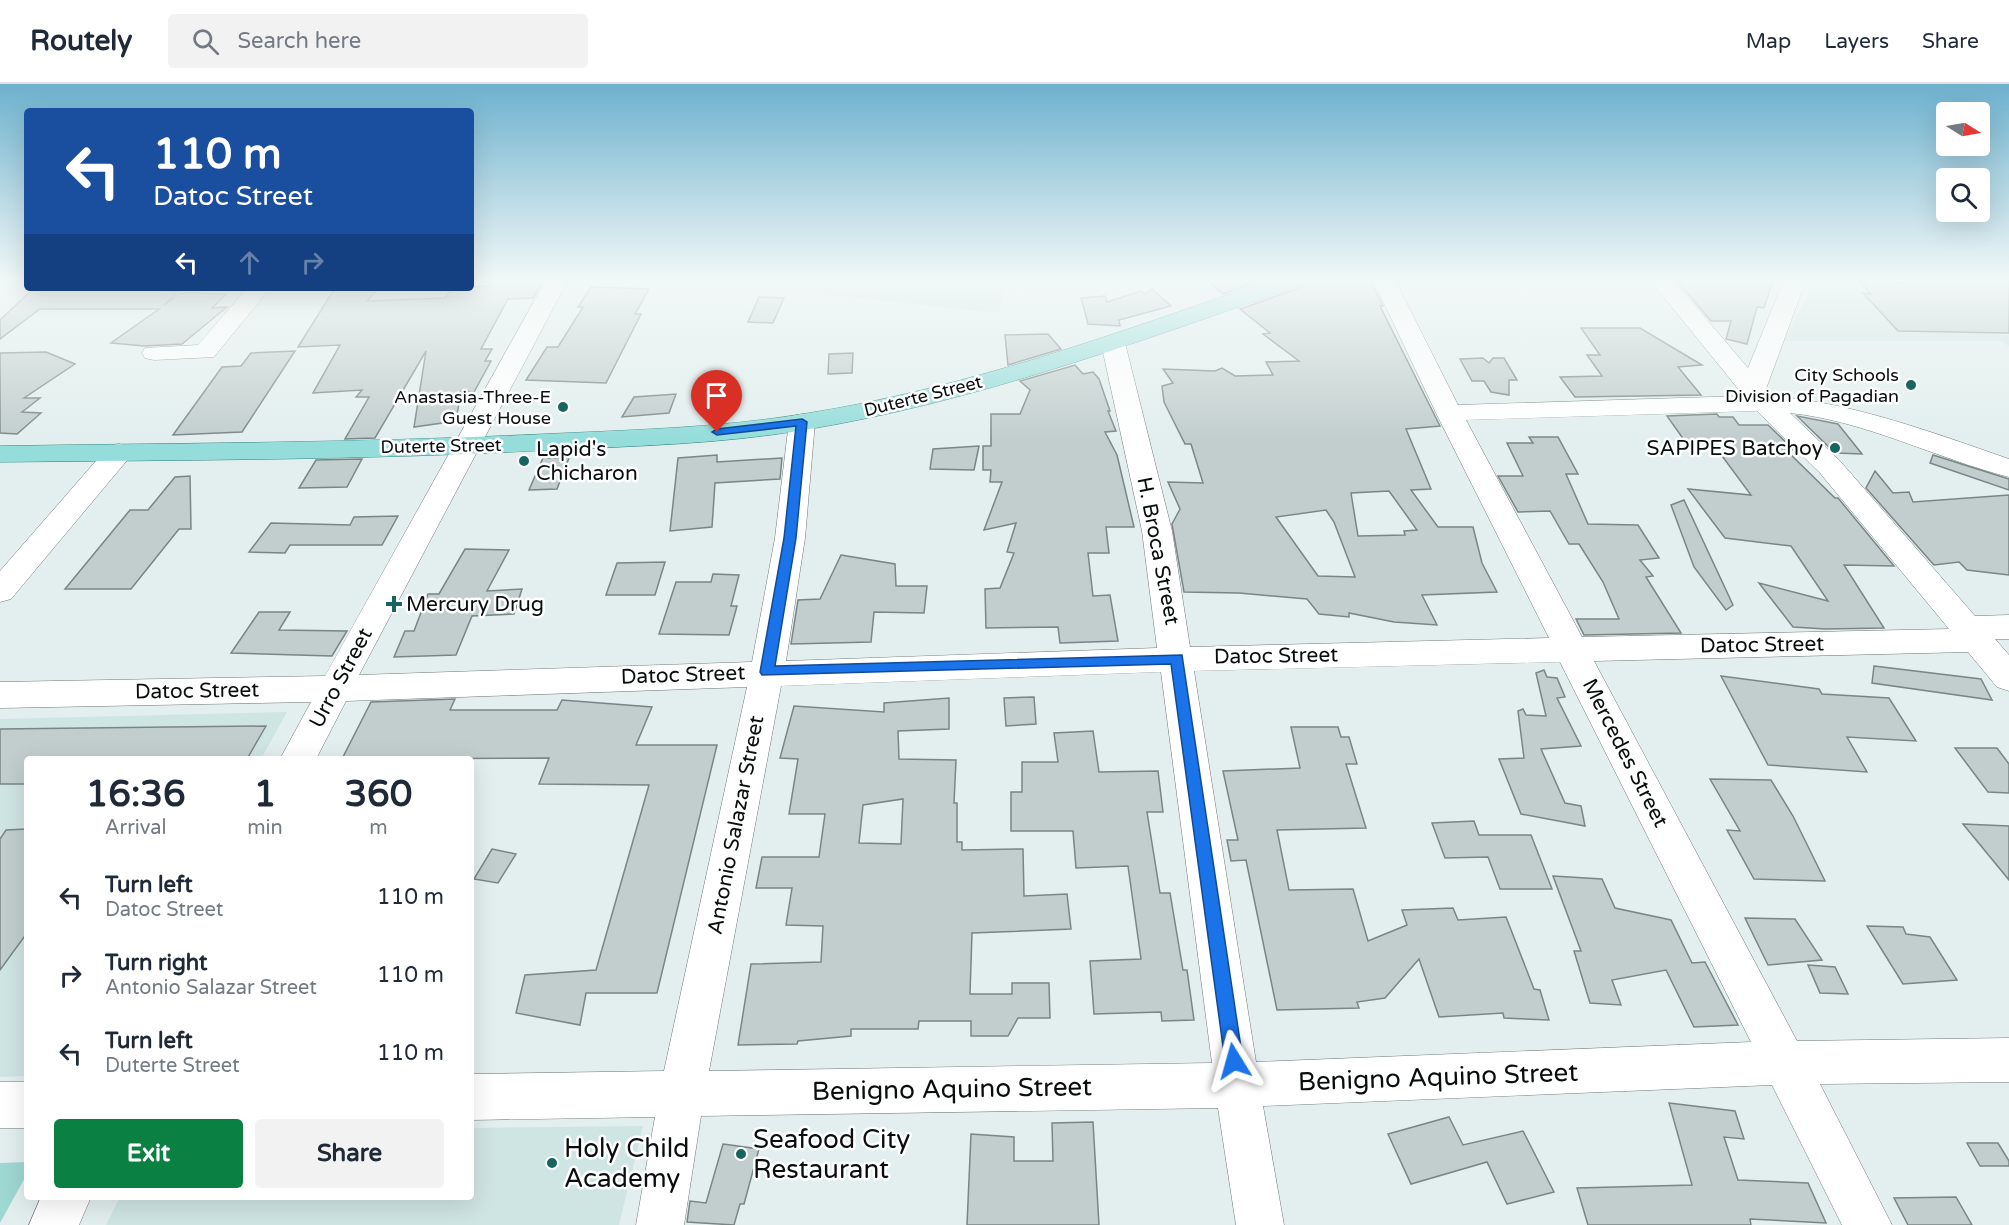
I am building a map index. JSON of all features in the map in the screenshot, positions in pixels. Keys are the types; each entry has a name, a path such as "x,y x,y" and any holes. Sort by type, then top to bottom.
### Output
{"main road":[{"name":"Duterte Street","path":"0,454 466,446 701,433 802,422 906,402 974,385 1141,333"}],"street":[{"path":"154,353 205,352 221,333"},
{"name":"Urro Street","path":"300,756 528,333"},
{"name":"Mercedes Street","path":"1410,333 1868,1225"},
{"path":"1705,333 1758,396 1830,467 2009,678"},
{"path":"1758,396 1778,333"},
{"name":"H. Broca Street","path":"1113,343 1157,531 1178,659 1237,1085 1260,1225"},
{"path":"1449,413 1758,396 1828,411 2009,468"},
{"name":"Antonio Salazar Street","path":"660,1225 682,1094 767,672 790,538 802,422"},
{"path":"0,591 119,452"},
{"name":"Datoc Street","path":"0,695 335,689 767,672 1572,649 1972,634 2009,627"},
{"name":"Benigno Aquino Street","path":"474,1096 1237,1085 1783,1063 2009,1060"},
{"path":"0,1106 24,1105"},
{"path":"53,1225 66,1200"}],"shaded area":[{"path":"1787,333 2009,333 2009,347 2002,341 1783,341"},
{"path":"287,712 263,756 24,756 24,1076 0,1077 0,719"},
{"name":"Holy Child Academy","path":"643,1126 619,1225 106,1225 118,1200 474,1200 474,1128"},
{"path":"24,1162 24,1179 0,1223 0,1163"}],"building":[{"path":"125,333 195,333 182,344 144,346 111,343"},
{"path":"307,333 490,333 481,349 492,349 485,361 491,361 474,392 461,391 456,421 414,427 426,351 375,438 345,439 369,397 356,397 362,390 313,393 340,345 298,347"},
{"path":"567,333 631,333 606,383 526,380 547,347 558,347"},
{"path":"1394,333 1440,426 1406,429 1431,489 1411,490 1438,527 1473,527 1482,563 1497,592 1422,595 1437,625 1394,622 1349,613 1349,617 1319,614 1307,599 1239,593 1184,592 1172,524 1180,509 1168,482 1203,483 1191,444 1185,444 1164,402 1162,386 1173,383 1163,369 1215,371 1222,368 1235,376 1273,375 1266,362 1299,361 1263,334","holes":["1389,491 1417,530 1404,531 1405,535 1358,536 1351,493","1326,510 1334,522 1355,577 1318,576 1276,517"]},
{"path":"1585,333 1649,333 1702,365 1678,367 1701,395 1575,397 1560,377 1602,376 1587,355 1600,355"},
{"path":"1728,333 1750,333 1747,344 1726,339"},
{"path":"1048,334 1061,349 1008,365 1005,335"},
{"path":"295,351 242,432 173,435 222,367 241,366 251,353"},
{"path":"46,352 75,364 24,398 40,398 22,412 41,413 17,434 0,433 0,353"},
{"path":"853,353 852,373 828,374 829,354"},
{"path":"1483,358 1489,363 1493,358 1504,358 1517,380 1509,380 1509,395 1491,392 1484,381 1472,381 1460,359"},
{"path":"1075,365 1083,374 1093,372 1099,379 1116,431 1105,432 1117,455 1134,527 1106,527 1109,553 1088,553 1093,596 1110,595 1118,641 1060,643 1058,627 986,628 985,589 1000,588 1014,553 1007,552 1016,523 984,530 1002,482 990,482 991,470 983,470 983,446 991,446 991,414 1020,414 1030,390 1020,381"},
{"path":"676,394 669,413 622,417 634,397"},
{"path":"1717,414 1719,417 1733,417 1739,425 1768,425 1794,450 1786,450 1835,498 1838,498 1894,566 1844,565 1884,628 1793,627 1759,583 1828,601 1791,546 1725,538 1688,489 1751,495 1714,445 1705,445 1701,440 1684,440 1667,416"},
{"path":"1797,416 1838,424 1862,454 1835,453"},
{"path":"1529,437 1558,437 1578,474 1566,474 1588,524 1638,525 1659,558 1640,560 1653,576 1646,577 1681,633 1584,635 1576,619 1619,619 1603,582 1579,544 1569,544 1550,511 1518,512 1498,476 1523,476 1507,443 1533,443"},
{"path":"979,446 974,470 930,469 933,449"},
{"path":"717,455 717,462 782,458 780,479 715,483 712,527 670,531 678,458"},
{"path":"1933,455 2009,479 2009,490 1930,463"},
{"path":"543,458 569,458 557,489 529,490"},
{"path":"362,459 347,487 299,488 316,460"},
{"path":"1875,471 1893,493 1909,492 1913,502 2009,495 2009,575 1967,570 1959,562 1934,565 1866,488"},
{"path":"190,476 191,529 179,529 131,589 65,589 130,510 148,510 175,477"},
{"path":"1684,500 1733,605 1726,610 1694,567 1671,505"},
{"path":"398,516 382,545 290,545 285,553 249,552 271,523 350,525 354,517"},
{"path":"465,549 509,550 487,591 522,589 514,614 472,616 456,655 394,657 405,631 414,631 428,594 439,594"},
{"path":"841,555 895,564 896,586 927,586 924,613 874,612 871,642 791,644 798,600 820,599"},
{"path":"665,562 655,595 606,595 617,563"},
{"path":"713,574 739,575 731,606 737,606 729,635 659,634 676,582 711,582"},
{"path":"259,612 290,612 279,630 347,631 332,656 231,653"},
{"path":"1874,666 1981,679 1992,700 1872,683"},
{"path":"1544,670 1547,677 1557,678 1565,697 1557,698 1581,746 1541,749 1565,803 1581,806 1585,826 1521,814 1499,759 1524,758 1518,711 1523,709 1526,715 1546,716 1536,673"},
{"path":"1721,676 1819,689 1822,694 1889,698 1916,741 1847,737 1867,772 1768,765"},
{"path":"1034,697 1036,724 1006,726 1004,698"},
{"path":"949,698 949,729 898,731 899,759 956,760 954,803 957,803 957,842 962,842 962,850 1023,849 1024,896 1067,894 1071,929 972,933 970,994 1012,994 1012,983 1049,983 1050,1018 1018,1018 1008,1036 971,1036 971,1021 919,1021 918,1029 851,1029 851,1036 798,1041 797,1044 738,1045 751,964 821,962 823,926 786,925 792,888 756,888 762,857 819,857 825,814 789,814 798,759 780,758 794,706 884,712 884,703","holes":["903,799 901,844 859,843 863,805"]},
{"path":"455,699 450,710 557,710 562,700 652,707 636,745 717,745 657,993 586,993 580,1025 516,1013 525,975 596,970 649,785 539,784 549,758 344,756 371,702"},
{"path":"266,726 249,756 24,756 24,784 0,784 0,729"},
{"path":"1291,727 1338,727 1341,737 1349,737 1357,764 1346,764 1366,828 1277,830 1289,890 1353,889 1368,941 1407,925 1402,910 1453,908 1458,920 1506,917 1534,989 1540,990 1549,1020 1504,1018 1503,1013 1439,1017 1419,959 1385,998 1357,1002 1359,1008 1277,1010 1246,860 1231,861 1227,840 1238,840 1223,771 1300,768"},
{"path":"1093,731 1099,772 1158,771 1163,812 1147,812 1160,893 1170,893 1183,970 1187,970 1194,1020 1162,1021 1161,1012 1094,1014 1090,961 1141,959 1128,866 1076,868 1073,831 1011,831 1011,792 1022,792 1022,762 1058,762 1054,733"},
{"path":"1955,748 1997,748 2009,764 2009,793 1988,792"},
{"path":"1710,779 1771,780 1793,816 1825,881 1754,879 1727,830 1740,831"},
{"path":"1474,821 1479,835 1531,835 1552,889 1500,889 1488,857 1445,858 1432,823"},
{"path":"1963,824 2009,826 2009,880"},
{"path":"24,829 24,937 0,970 0,839 6,830"},
{"path":"492,849 516,854 498,883 474,879"},
{"path":"1553,876 1602,879 1615,908 1671,920 1692,963 1705,962 1738,1025 1694,1027 1666,970 1612,980 1621,1005 1590,1003 1574,951 1581,951"},
{"path":"1745,918 1795,919 1822,960 1768,965"},
{"path":"1867,926 1903,927 1906,934 1930,937 1957,980 1903,984"},
{"path":"1808,965 1835,967 1848,994 1820,993"},
{"path":"1669,1103 1735,1111 1744,1139 1724,1137 1738,1180 1808,1183 1826,1223 1750,1219 1751,1225 1588,1225 1577,1188 1692,1185"},
{"path":"1449,1117 1463,1145 1523,1131 1554,1192 1507,1204 1487,1162 1411,1184 1388,1134"},
{"path":"1093,1122 1099,1225 967,1225 971,1134 1014,1137 1014,1161 1053,1161 1052,1123"},
{"path":"1967,1143 1998,1143 2009,1161 2009,1166 1980,1166"},
{"path":"723,1144 759,1149 744,1204 740,1204 734,1225 687,1222 690,1201 706,1203"},
{"path":"1956,1197 1972,1225 1908,1225 1894,1198"}],"place":[{"name":"City Schools Division of Pagadian","path":"1911,385"},
{"name":"Anastasia-Three-E Guest House","path":"563,407"},
{"name":"SAPIPES Batchoy","path":"1835,448"},
{"name":"Lapid's Chicharon","path":"524,461"},
{"name":"Mercury Drug","path":"394,604"},
{"name":"Seafood City Restaurant","path":"741,1154"},
{"name":"Holy Child Academy","path":"552,1163"}],"route":[{"path":"717,432 802,422 790,538 767,672 1178,659 1234,1061"}]}
